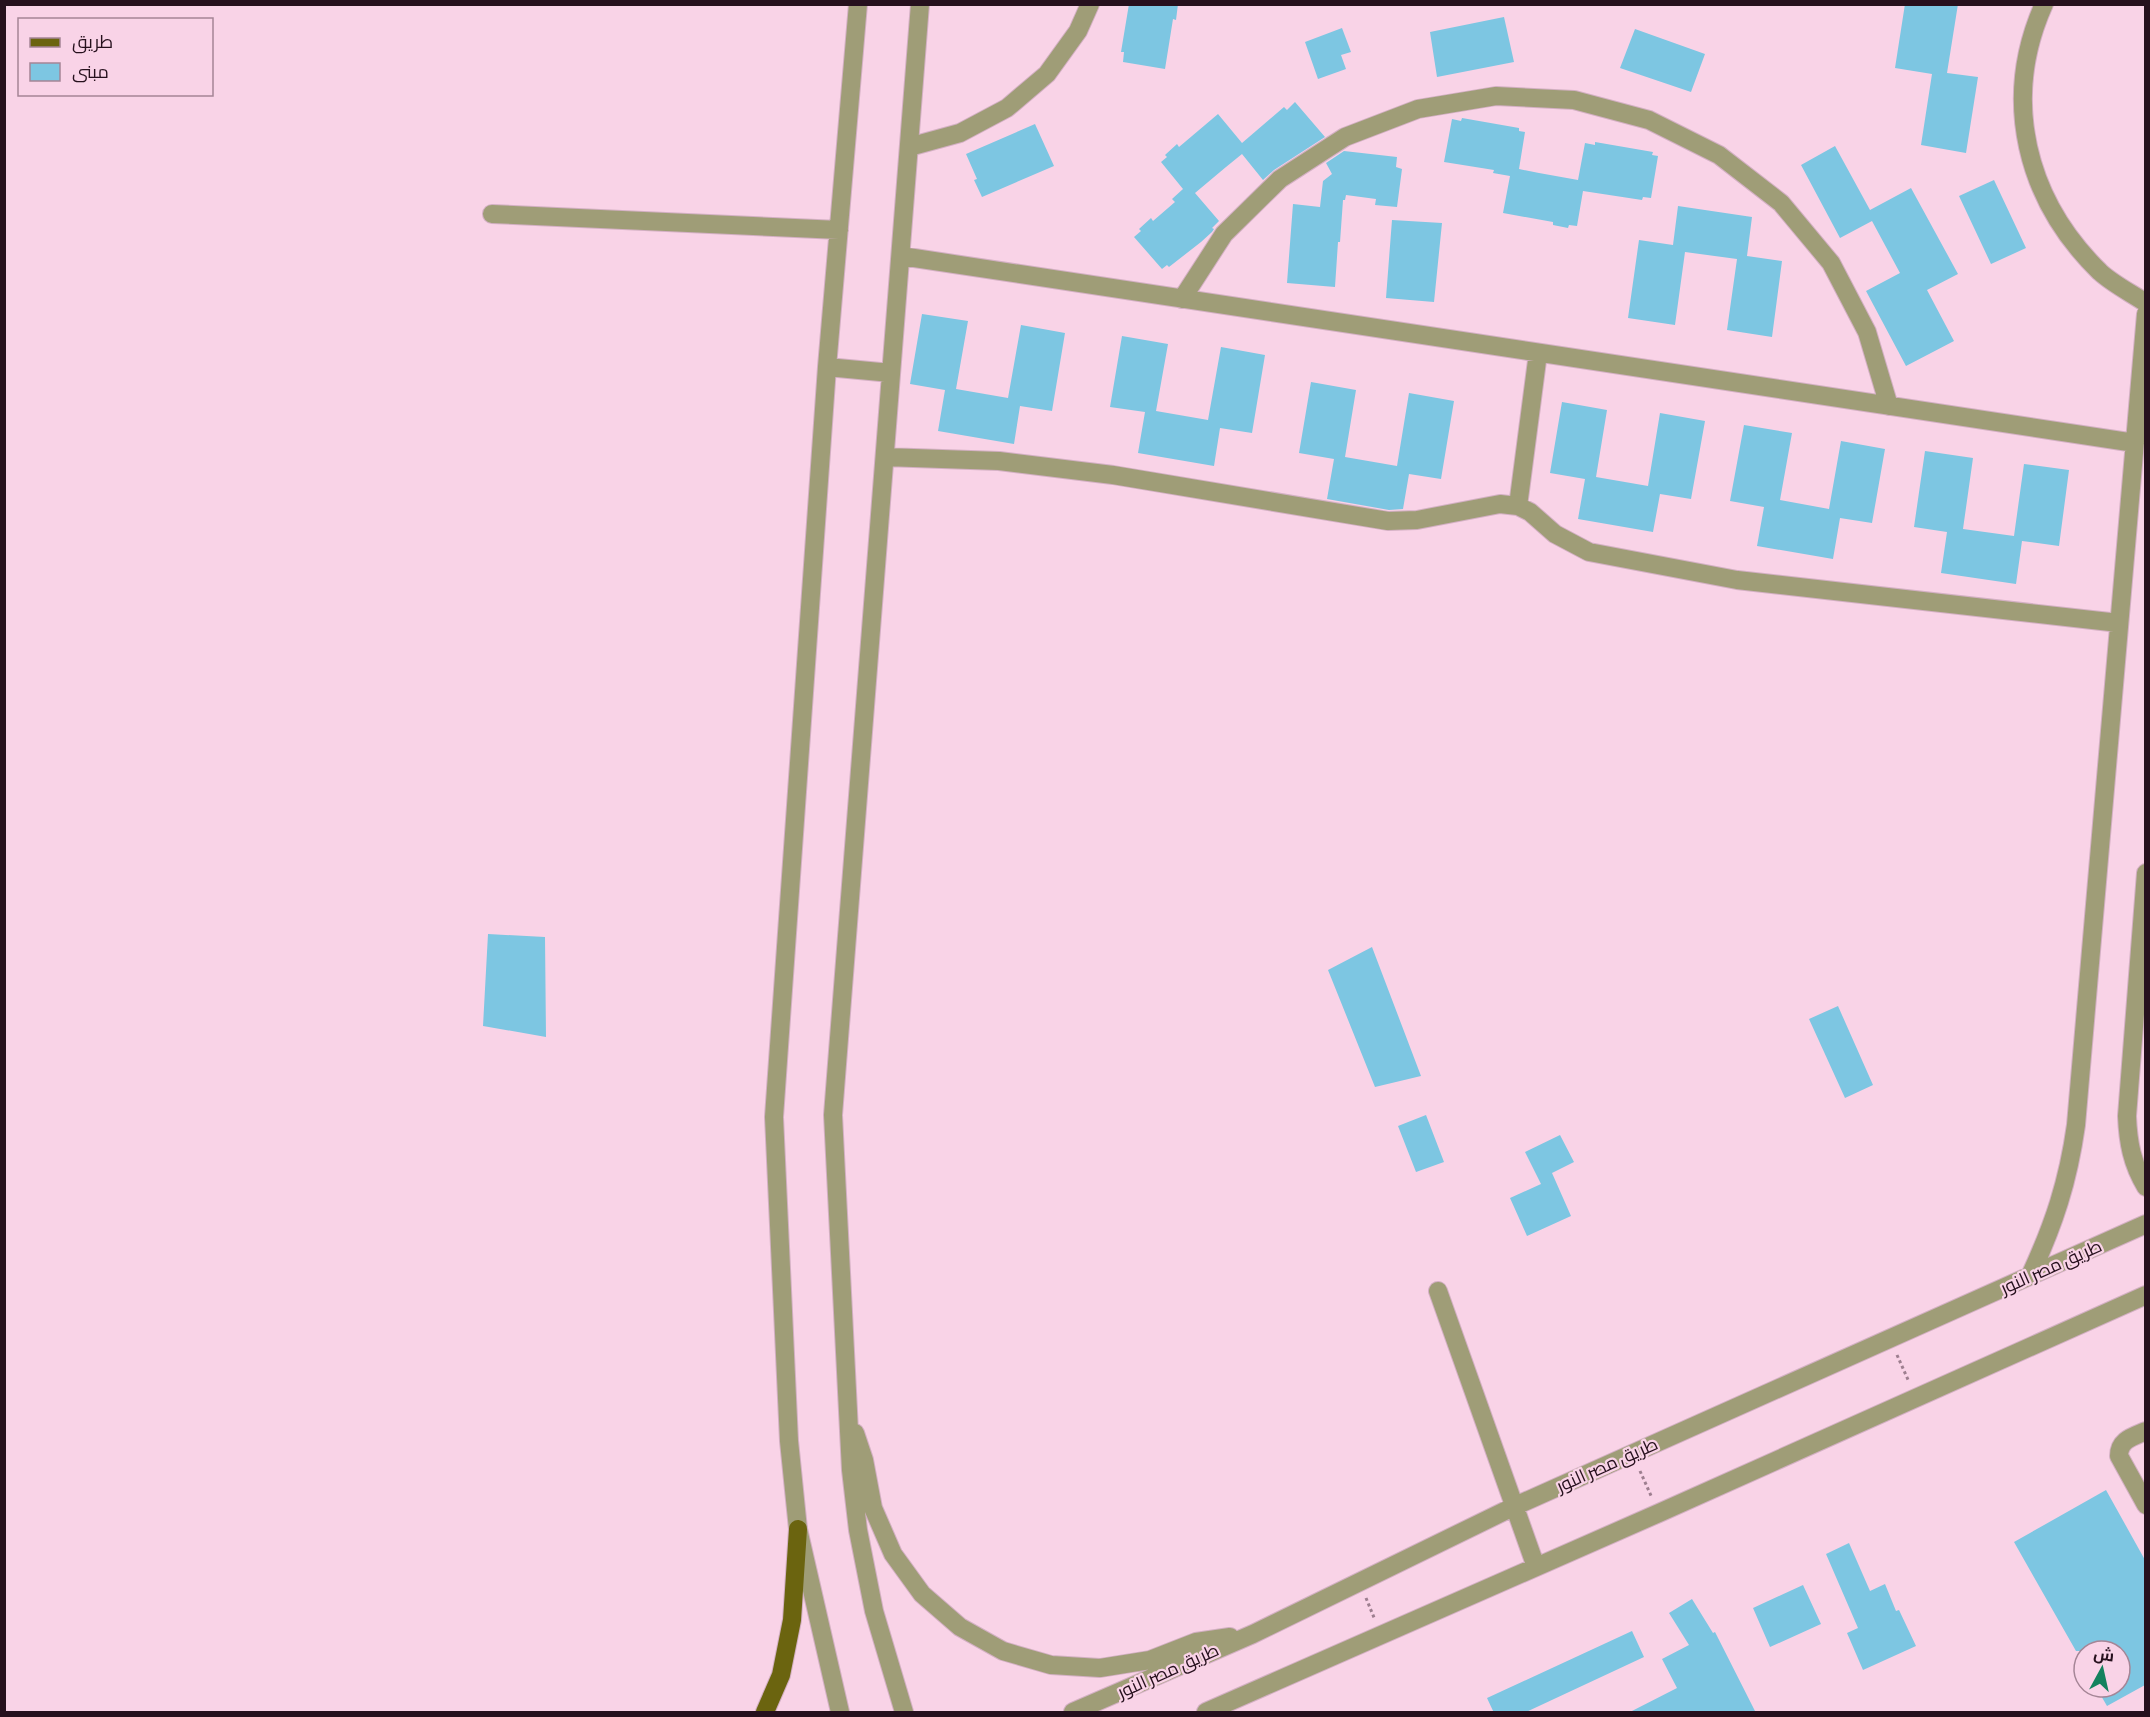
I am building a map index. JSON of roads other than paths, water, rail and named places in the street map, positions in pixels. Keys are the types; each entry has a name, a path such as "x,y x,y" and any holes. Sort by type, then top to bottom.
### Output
{"main road":[{"path":"765,1713 781,1675 792,1620 798,1529"}],"street":[{"path":"840,1713 798,1529 789,1441 774,1117 827,367 858,4"},
{"path":"904,1713 874,1611 858,1530 851,1470 832,1115 920,4"},
{"path":"909,147 960,133 1007,108 1047,74 1078,31 1089,4"},
{"path":"2044,4 2033,29 2022,82 2025,135 2039,187 2065,234 2102,273 2145,303"},
{"path":"1182,299 1224,234 1232,226 1280,179 1345,137 1418,109 1496,96 1574,100 1649,120 1719,155 1780,203 1830,263 1867,332 1889,406"},
{"path":"492,214 839,230"},
{"path":"901,256 2135,443"},
{"path":"2030,1276 2047,1240 2060,1203 2070,1164 2076,1125 2145,314"},
{"path":"1518,506 1538,353"},
{"path":"827,367 891,373"},
{"path":"885,457 999,461 1113,475 1388,521 1417,520 1500,504 1518,506 1530,512 1555,534 1589,552 1737,580 2119,623"},
{"path":"2145,873 2127,1116 2128,1145 2136,1171 2145,1187"},
{"name":"طريق مصر النور","path":"1073,1713 1253,1634 1513,1507 2145,1224"},
{"path":"1437,1292 1536,1567"},
{"path":"1206,1713 1659,1513 2145,1294"},
{"path":"847,1406 864,1460 873,1508 893,1554 922,1594 960,1627 1003,1651 1051,1665 1100,1668 1150,1660 1196,1642 1253,1634"},
{"path":"2145,1431 2126,1439 2119,1452 2145,1505"}]}
